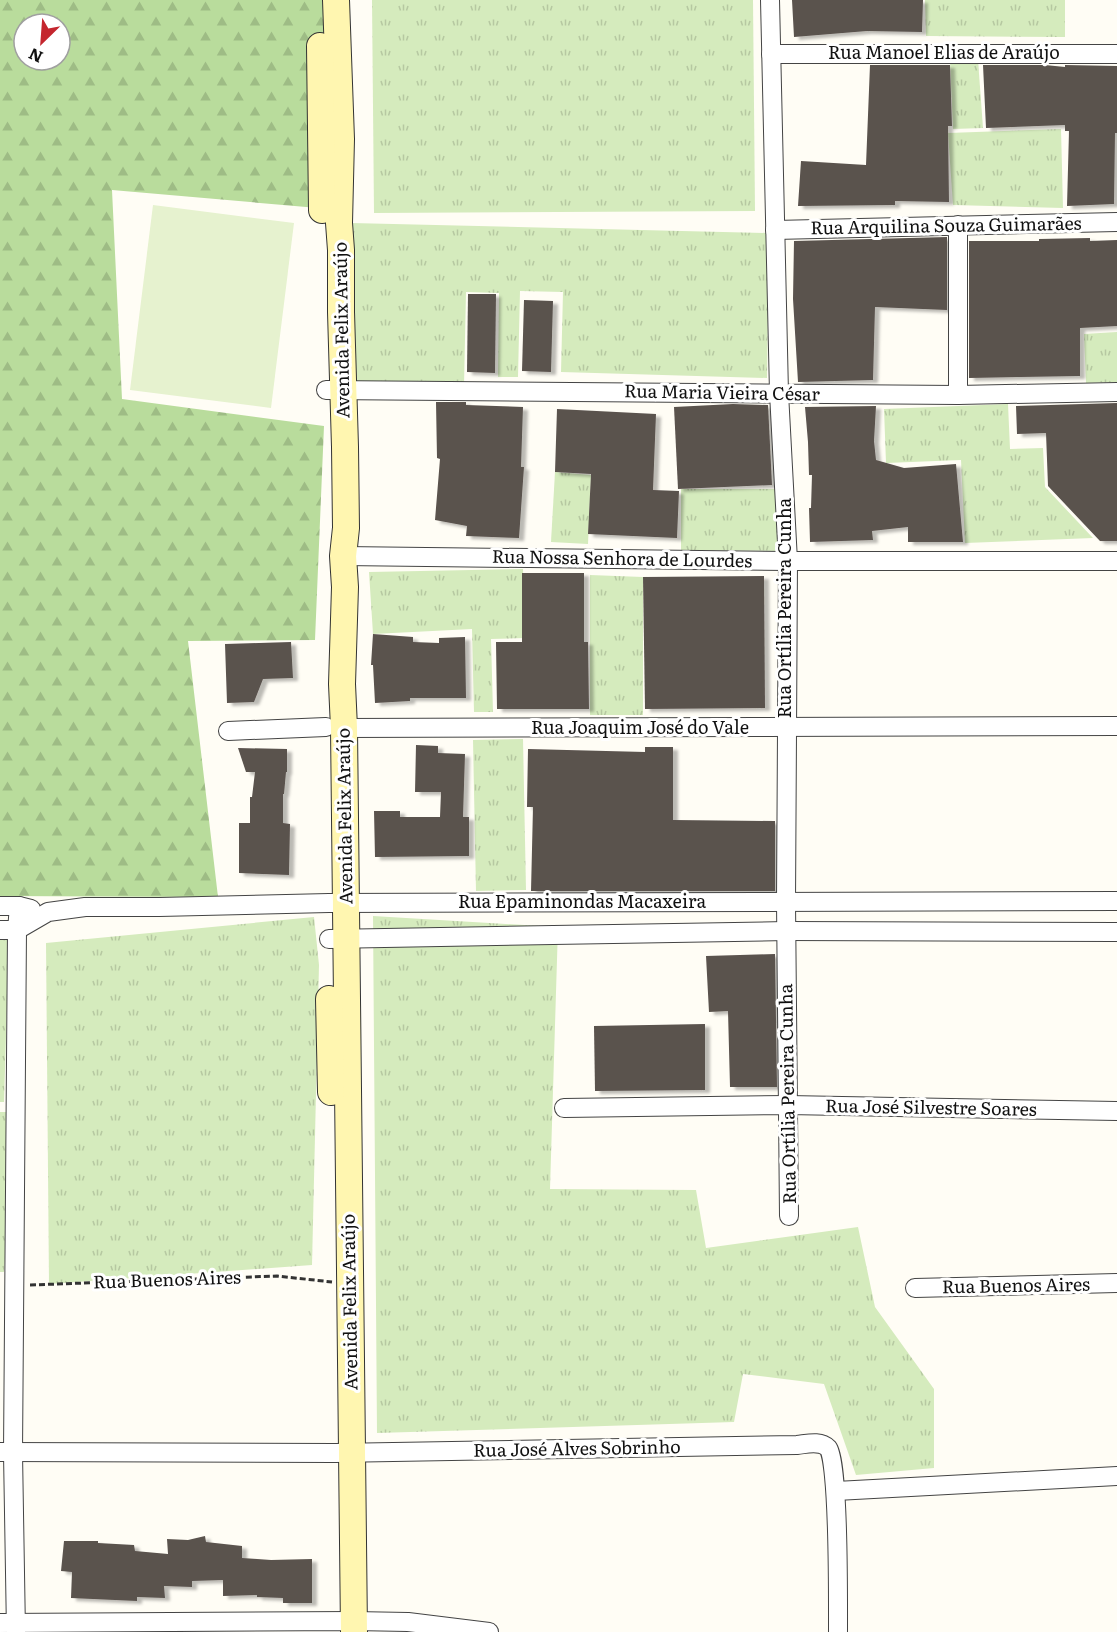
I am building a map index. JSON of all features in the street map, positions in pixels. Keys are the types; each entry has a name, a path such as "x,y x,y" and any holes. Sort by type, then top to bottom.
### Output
{"main road":[{"name":"Avenida Felix Araújo","path":"319,0 324,312 335,390 345,528 342,684 335,727 346,1627"},
{"name":"Avenida Felix Araújo","path":"335,727 324,684 326,555 341,312 336,0"},
{"name":"Avenida Felix Araújo","path":"338,939 333,1282 344,1453"}],"street":[{"name":"Rua Ortília Pereira Cunha","path":"770,0 779,393 788,561 786,931 789,1216"},
{"name":"Rua Manoel Elias de Araújo","path":"771,54 1117,54"},
{"name":"Rua Arquilina Souza Guimarães","path":"775,230 1117,222"},
{"path":"958,225 958,395"},
{"name":"Rua Maria Vieira César","path":"335,390 958,395 1117,392"},
{"name":"Rua Nossa Senhora de Lourdes","path":"343,556 788,561 1117,561"},
{"name":"Rua Joaquim José do Vale","path":"228,731 335,727 1117,726"},
{"name":"Rua Epaminondas Macaxeira","path":"8,930 48,912 85,907 337,903 1117,901"},
{"name":"Rua Epaminondas Macaxeira","path":"0,906 20,906 48,912"},
{"path":"20,906 8,930 6,1452 10,1626 346,1627 408,1622 489,1632"},
{"name":"Rua Epaminondas Macaxeira","path":"338,939 786,931 1117,932"},
{"name":"Rua José Silvestre Soares","path":"564,1108 788,1105 1117,1111"},
{"name":"Rua Buenos Aires","path":"915,1288 1117,1283"},
{"name":"Rua José Alves Sobrinho","path":"6,1452 344,1453 819,1443 826,1446 831,1453 836,1491 838,1632"},
{"path":"836,1491 1117,1476"}],"path":[{"name":"Rua Buenos Aires","path":"6,1286 277,1276 333,1282"}],"green space":[{"path":"0,0 342,0 341,210 112,190 122,399 324,426 315,640 188,641 218,897 0,896"},
{"path":"372,0 753,0 755,211 374,213"},
{"path":"925,0 1065,0 1065,37 926,36"},
{"path":"978,60 983,128 953,129 950,61"},
{"path":"1061,129 1063,208 953,205 948,133"},
{"path":"153,205 294,223 271,408 130,390"},
{"path":"351,223 769,233 767,378 561,372 563,292 520,291 518,377 498,377 499,293 466,292 464,386 348,383"},
{"path":"1117,332 1117,382 1086,383 1084,334"},
{"path":"1008,404 1010,449 1043,448 1045,487 1093,538 965,543 961,460 886,463 884,409"},
{"path":"555,472 591,475 588,544 551,542"},
{"path":"681,489 778,489 779,551 681,550"},
{"path":"523,569 525,638 491,639 493,712 474,712 472,629 373,634 369,572"},
{"path":"590,575 643,577 643,715 590,715"},
{"path":"523,739 526,890 476,891 473,740"},
{"path":"373,916 558,927 550,1189 696,1190 706,1248 858,1227 875,1307 934,1389 934,1468 856,1475 824,1384 743,1374 734,1422 377,1433"},
{"path":"314,917 319,965 312,1265 49,1284 46,943"},
{"path":"0,938 9,938 4,1102 0,1102"},
{"path":"0,1112 7,1112 14,1131 4,1272 0,1272"}],"building":[{"path":"792,0 923,0 922,32 867,31 794,37"},
{"path":"870,65 950,65 952,126 948,126 949,202 895,201 895,205 798,206 801,161 866,165"},
{"path":"983,65 1117,66 1114,204 1067,206 1069,131 1065,131 1065,125 986,128"},
{"path":"947,237 947,310 875,307 873,380 798,382 793,299 794,241"},
{"path":"1090,238 1090,241 1117,240 1117,326 1080,328 1080,376 969,378 969,241"},
{"path":"468,294 496,294 495,373 467,372"},
{"path":"524,300 553,301 551,372 522,371"},
{"path":"436,402 523,407 521,467 524,467 519,538 466,536 467,526 435,520 440,459 437,458"},
{"path":"1117,403 1117,541 1100,541 1048,486 1046,433 1017,434 1016,406"},
{"path":"768,405 772,485 678,489 674,407"},
{"path":"876,406 874,441 876,460 904,468 956,464 963,542 908,542 908,527 872,531 873,540 810,542 809,508 811,508 812,475 809,475 805,407"},
{"path":"557,409 656,414 653,490 679,491 677,538 588,534 591,474 555,472"},
{"path":"522,573 584,573 584,642 588,642 589,709 497,709 496,642 522,642"},
{"path":"764,576 765,708 645,709 643,577"},
{"path":"373,634 413,637 413,642 439,643 439,638 465,637 466,698 410,698 410,701 375,703 373,665 371,665"},
{"path":"291,642 293,678 263,679 254,702 227,703 225,644"},
{"path":"416,745 438,746 438,753 465,754 463,817 469,817 469,856 375,857 374,811 400,811 400,817 440,817 441,792 415,792"},
{"path":"645,747 673,747 673,820 775,821 775,891 531,891 533,807 527,807 528,749 645,752"},
{"path":"238,748 287,749 283,823 290,824 289,875 239,873 239,823 250,823 250,797 252,797 255,772 246,772"},
{"path":"775,954 777,1087 730,1087 728,1011 709,1012 706,956"},
{"path":"705,1024 705,1090 595,1091 594,1026"},
{"path":"205,1536 206,1542 242,1546 242,1558 312,1559 312,1603 283,1603 283,1598 257,1597 257,1595 223,1596 223,1580 192,1581 192,1587 164,1586 165,1598 137,1597 137,1601 71,1598 72,1572 61,1571 64,1541 98,1541 98,1543 134,1545 135,1551 168,1554 167,1539 188,1540"}]}
